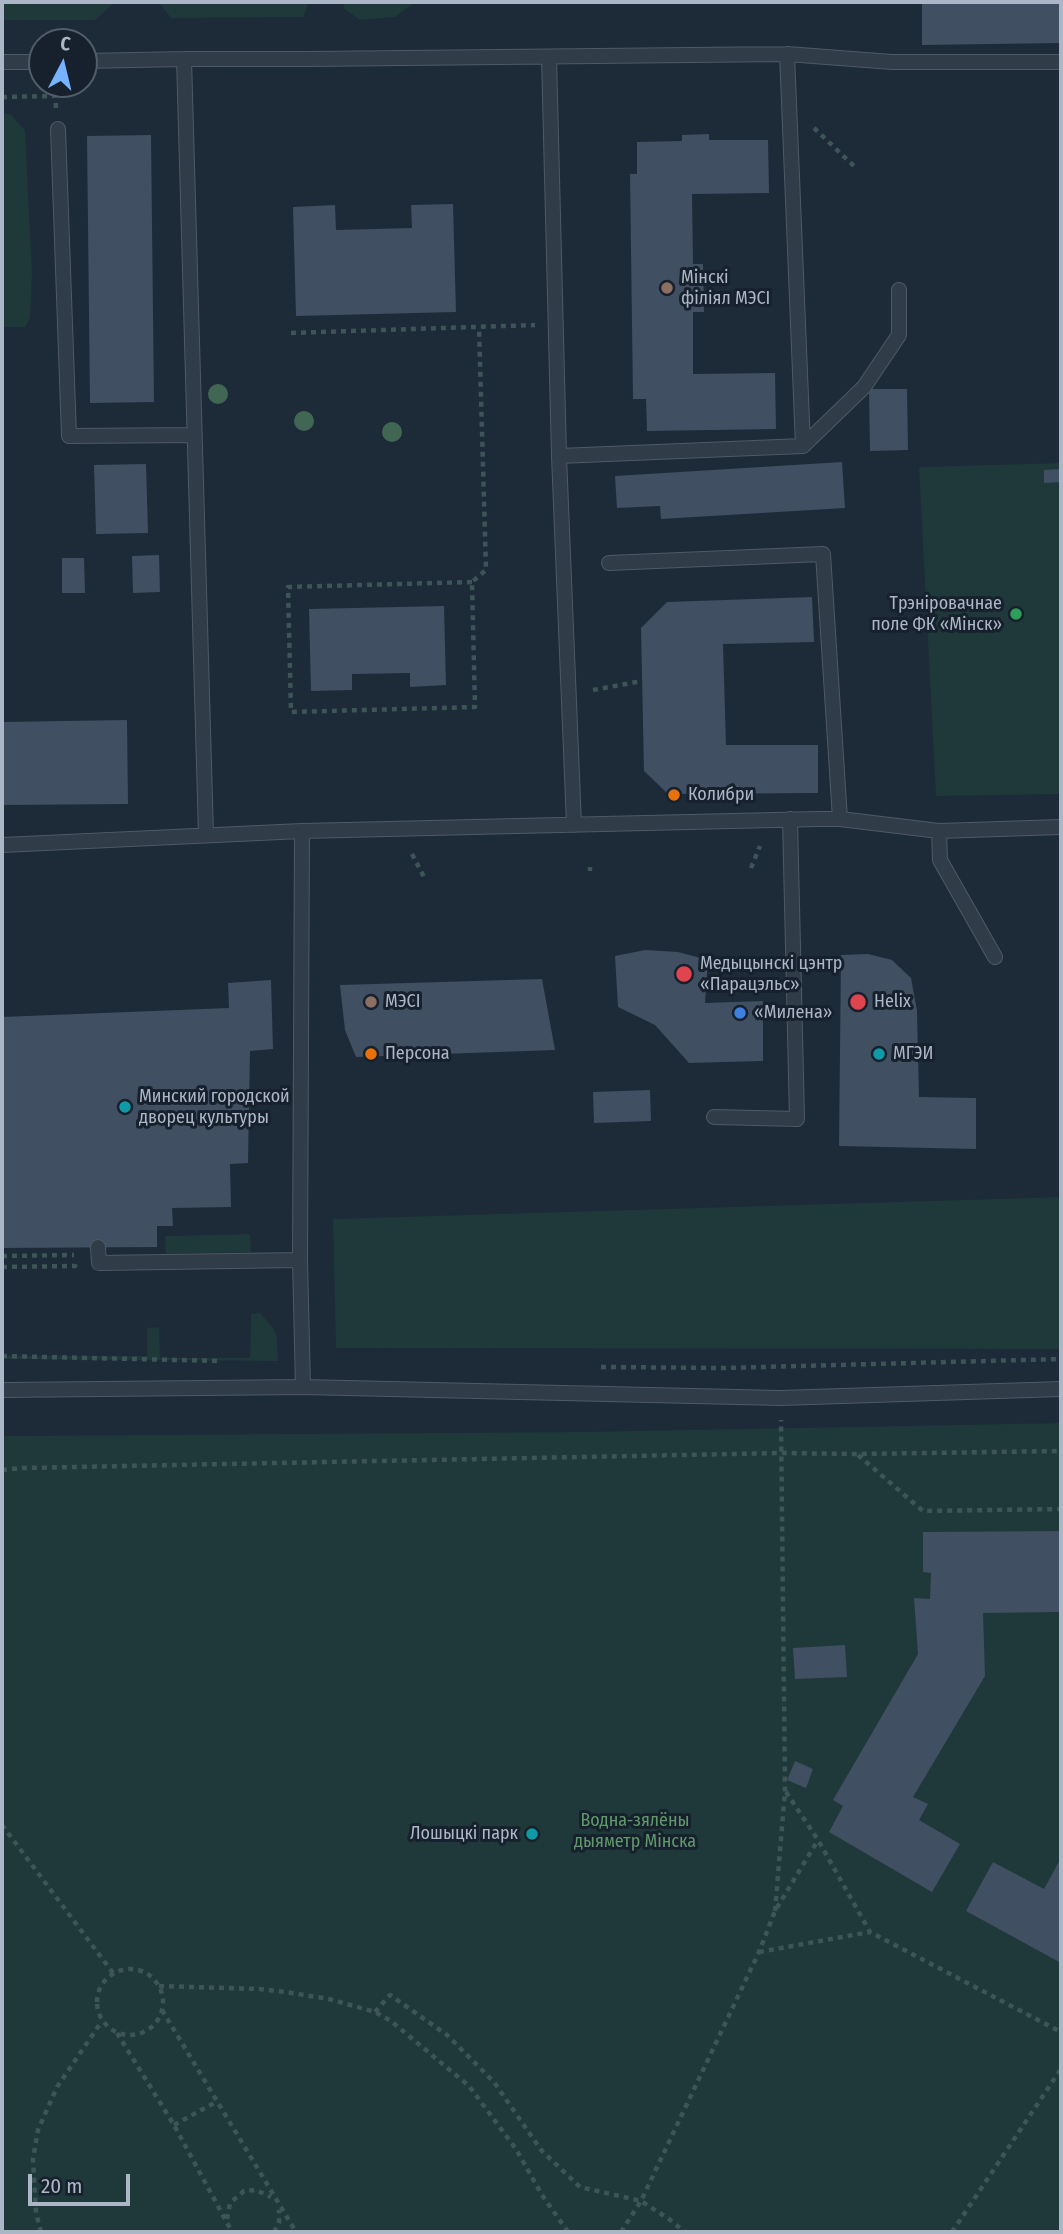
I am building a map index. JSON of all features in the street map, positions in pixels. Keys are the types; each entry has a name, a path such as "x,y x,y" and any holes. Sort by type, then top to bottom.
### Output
{"lane":[{"path":"787,54 803,446"},
{"path":"98,61 787,54 892,62 1061,62"},
{"path":"549,57 559,456 574,825"},
{"path":"184,59 206,835"},
{"path":"2,62 28,62"},
{"path":"58,129 69,436 195,435"},
{"path":"559,456 803,446 864,387 899,335 899,290"},
{"path":"609,563 823,554 840,819"},
{"path":"2,845 302,831 790,819 840,819 939,831 1061,827"},
{"path":"714,1117 797,1119 790,819"},
{"path":"302,831 300,1260 303,1388"},
{"path":"939,831 940,860 995,957"},
{"path":"98,1247 99,1263 300,1260"},
{"path":"2,1390 303,1388 780,1398 1061,1389"}],"path":[{"path":"2,97 55,96 58,129"},
{"path":"788,103 855,167"},
{"path":"291,333 555,325"},
{"path":"472,582 475,707 291,712 288,587 472,582 486,570 478,327"},
{"path":"567,691 591,690 642,681"},
{"path":"751,868 760,846"},
{"path":"412,854 425,879"},
{"path":"2,1256 76,1255"},
{"path":"2,1267 75,1266"},
{"path":"2,1356 234,1361"},
{"path":"588,1367 724,1368 1061,1359"},
{"path":"775,1912 785,1791 783,1453 780,1398"},
{"path":"2,1470 783,1453 1061,1451"},
{"path":"857,1454 923,1511 1061,1509"},
{"path":"785,1791 818,1840 870,1931 1061,2032"},
{"path":"2,1825 113,1973"},
{"path":"621,2232 641,2201 759,1952 775,1912 818,1840"},
{"path":"759,1952 870,1931"},
{"path":"117,2033 139,2034 149,2029 162,2011 163,1999 159,1986 153,1978 134,1969 123,1969 105,1980 97,1997 97,2008 102,2021 117,2033 174,2125 231,2230"},
{"path":"159,1986 286,1992 328,1999 375,2012 401,2028 469,2086 516,2149 542,2195 568,2232"},
{"path":"375,2012 390,1995 447,2035 494,2082 541,2150 580,2187 641,2201 685,2232"},
{"path":"162,2011 296,2232"},
{"path":"41,2232 33,2159 38,2130 57,2087 102,2021"},
{"path":"952,2232 1061,2070"},
{"path":"174,2125 216,2102"},
{"path":"231,2230 227,2214 230,2203 250,2189 267,2193 276,2202 280,2216 274,2232"}],"green space":[{"path":"2,2 116,2 95,20 2,20"},
{"path":"158,2 309,2 303,17 171,18"},
{"path":"345,2 415,2 395,17 360,20 343,8"},
{"path":"2,112 11,115 25,130 32,273 30,318 25,327 2,327"},
{"path":"1061,463 1061,794 936,796 919,467"},
{"path":"1061,1197 1061,1349 336,1348 333,1219"},
{"path":"250,1234 251,1252 166,1254 165,1236"},
{"path":"260,1313 277,1337 278,1361 2,1359 2,1356 147,1356 147,1328 159,1327 160,1358 250,1358 251,1314"},
{"name":"Водна-зялёны дыяметр Мінска","path":"1061,1423 1061,2232 2,2232 2,1436 579,1432"}],"building":[{"path":"922,2 1061,2 1061,43 922,45"},
{"name":"Мінскі філіял МЭСІ","path":"709,134 709,140 768,140 769,193 692,194 693,264 703,264 704,312 693,312 693,374 775,373 776,429 647,431 646,399 633,399 630,174 637,174 637,142 682,141 682,135"},
{"path":"151,135 154,402 90,403 87,136"},
{"path":"453,204 456,312 296,316 293,207 335,205 336,230 412,228 411,205"},
{"path":"869,389 907,389 908,450 870,451"},
{"path":"842,462 845,508 661,519 660,506 617,508 615,476"},
{"path":"146,464 148,533 96,534 94,465"},
{"path":"1061,469 1061,482 1044,483 1044,470"},
{"path":"159,555 160,592 133,593 132,556"},
{"path":"62,558 84,558 85,593 62,593"},
{"path":"812,597 814,642 723,644 726,745 818,745 818,793 668,794 644,771 641,628 667,602"},
{"path":"444,606 446,685 410,687 410,673 352,674 352,690 311,691 309,609"},
{"path":"127,720 128,804 2,805 2,722"},
{"path":"645,950 678,952 708,960 705,1003 763,1001 763,1061 689,1063 655,1025 618,1007 615,956"},
{"name":"МГЭИ","path":"868,954 892,960 911,978 917,1011 919,1097 976,1098 976,1149 839,1146 841,955"},
{"path":"542,979 555,1050 356,1057 345,1030 340,985"},
{"name":"Минский городской дворец культуры","path":"271,980 273,1049 250,1051 248,1163 230,1164 231,1207 172,1208 173,1226 157,1226 157,1247 2,1248 2,1017 229,1008 228,983"},
{"path":"650,1090 651,1121 594,1123 593,1092"},
{"path":"1061,1531 1061,1612 983,1613 985,1676 913,1797 928,1804 919,1820 960,1844 932,1892 829,1832 843,1806 833,1800 918,1654 914,1598 930,1599 931,1573 923,1572 923,1532"},
{"path":"845,1645 847,1677 795,1679 793,1648"},
{"path":"795,1761 813,1769 806,1788 787,1780"},
{"path":"1061,1858 1061,1963 966,1911 993,1862 1044,1889"}],"place":[{"name":"Мінскі філіял МЭСІ","path":"667,288"},
{"name":"Трэніровачнае поле ФК «Мінск»","path":"1016,614"},
{"name":"Колибри","path":"674,795"},
{"name":"Медыцынскі цэнтр «Парацэльс»","path":"684,974"},
{"name":"МЭСІ","path":"371,1002"},
{"name":"Helix","path":"858,1002"},
{"name":"«Милена»","path":"740,1013"},
{"name":"Персона","path":"371,1054"},
{"name":"МГЭИ","path":"879,1054"},
{"name":"Минский городской дворец культуры","path":"125,1107"},
{"name":"Лошыцкі парк","path":"532,1834"}]}
